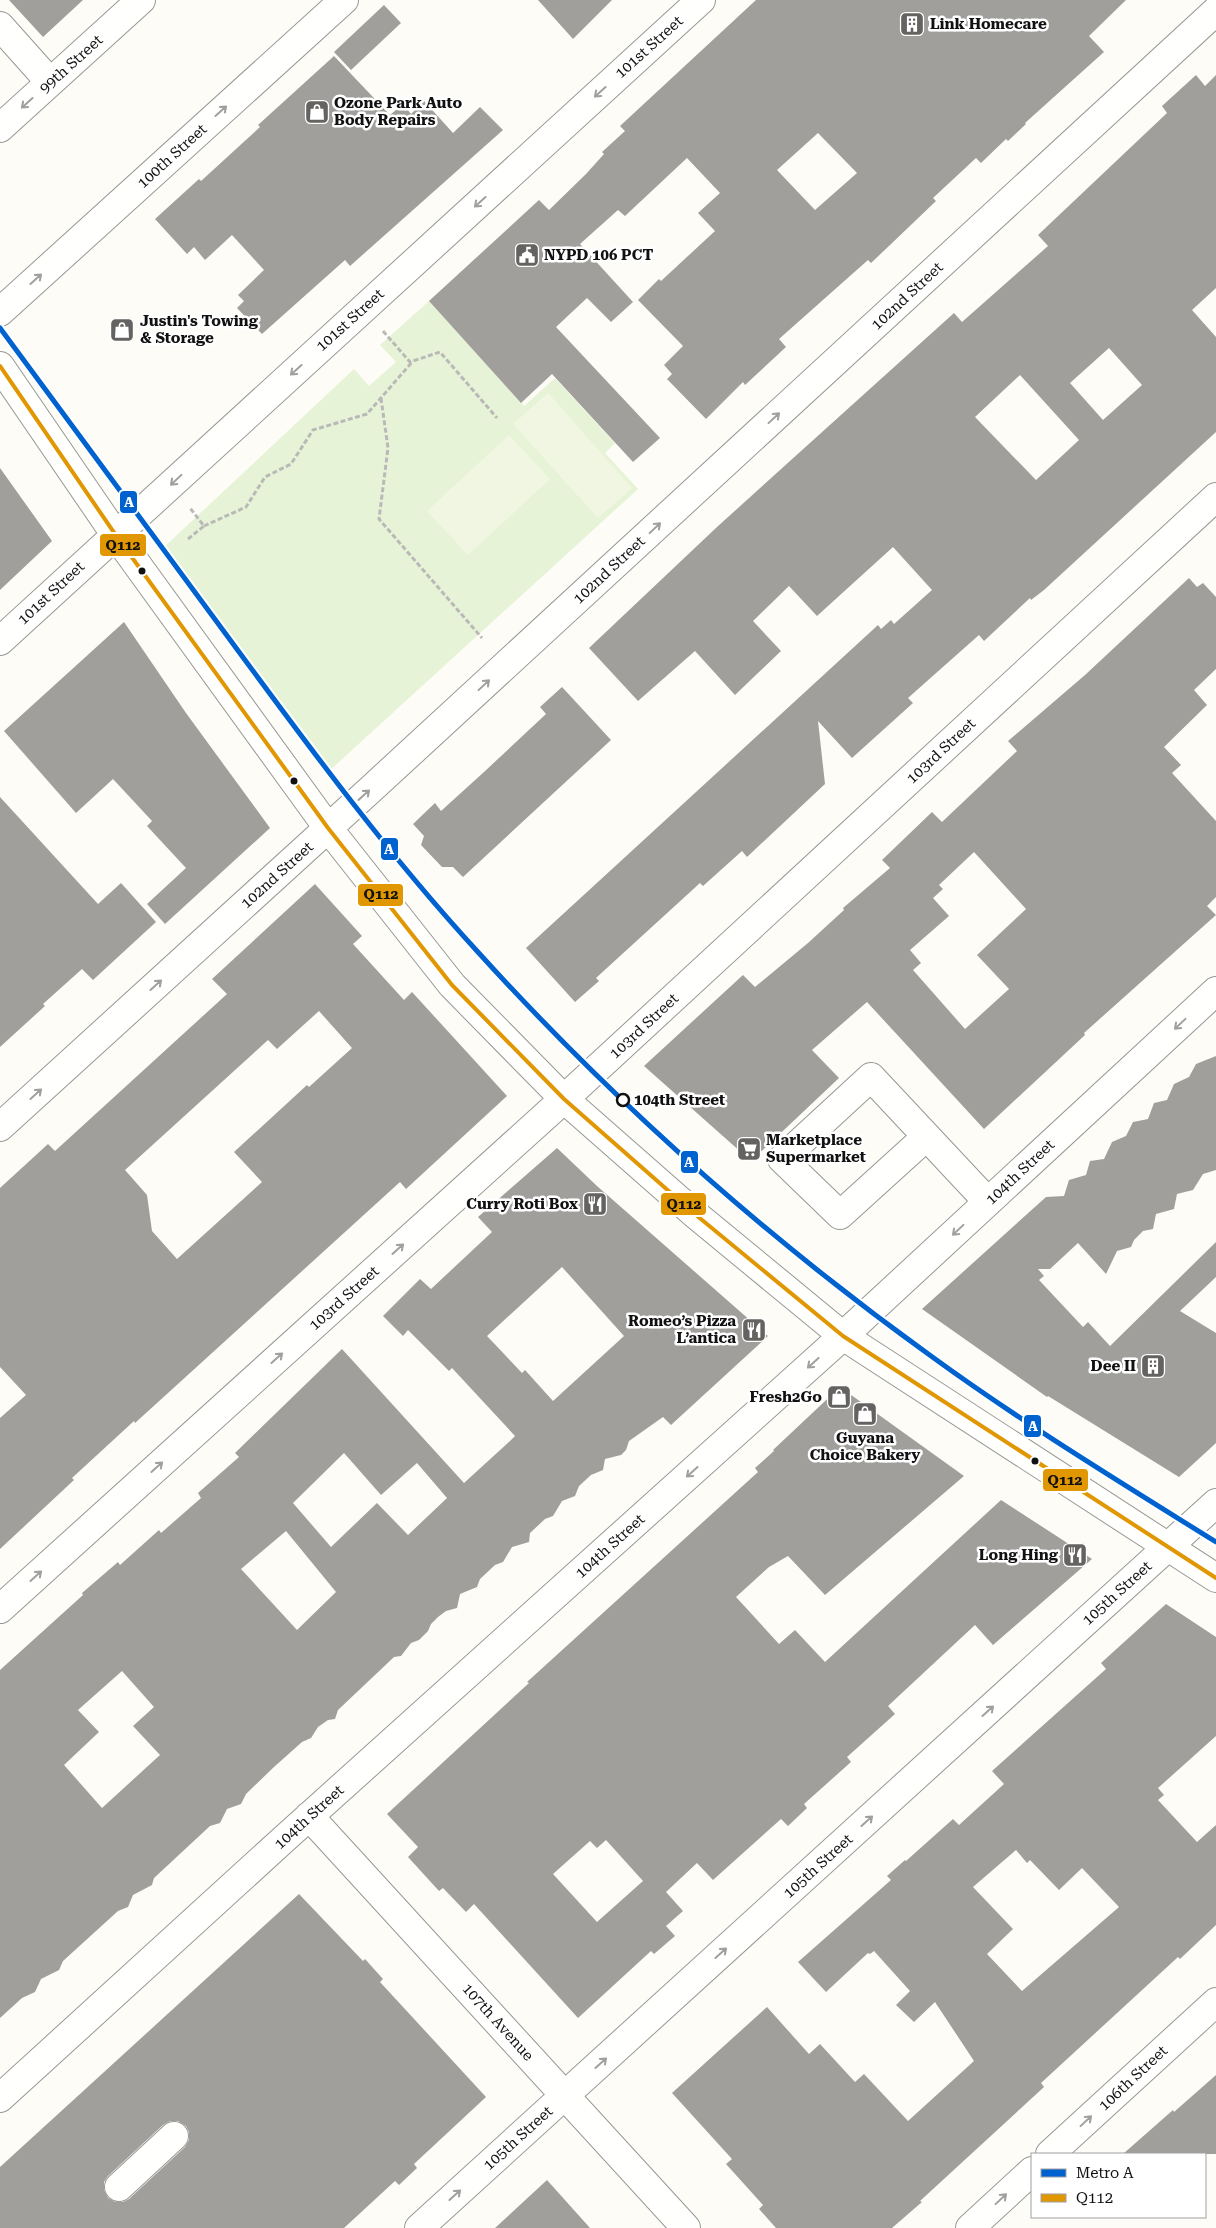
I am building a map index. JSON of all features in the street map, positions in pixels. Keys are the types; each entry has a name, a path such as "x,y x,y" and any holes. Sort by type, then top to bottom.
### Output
{"street":[{"name":"99th Street","path":"0,128 142,0"},
{"name":"100th Street","path":"0,312 344,0"},
{"name":"101st Street","path":"0,641 701,0"},
{"name":"102nd Street","path":"0,1127 1216,11"},
{"path":"0,26 50,82"},
{"path":"0,366 115,534 328,828 452,985 564,1099 696,1215 843,1336 1167,1548 1216,1578"},
{"name":"103rd Street","path":"0,1609 564,1099 1216,497"},
{"name":"104th Street","path":"0,2098 309,1816 843,1336 1216,991"},
{"path":"926,1137 840,1215 782,1160 871,1078 988,1202"},
{"name":"105th Street","path":"419,2228 1216,1503"},
{"name":"107th Avenue","path":"309,1816 686,2228"},
{"name":"106th Street","path":"1051,2153 1216,2002"},
{"path":"119,2187 174,2136"},
{"path":"970,2228 1031,2172"}],"path":[{"path":"382,331 410,362 413,361"},
{"path":"188,539 204,526 246,507 265,477 291,464 313,430 367,414 413,361 440,352 497,418"},
{"path":"381,398 388,448 380,519 482,638"},
{"path":"189,508 204,526"}],"green space":[{"path":"429,301 524,406 555,378 615,443 605,453 638,489 328,772 162,549 354,369 369,386 396,362 380,345"},
{"path":"548,393 632,488 598,518 513,424"},
{"path":"509,435 550,479 468,555 427,511"}],"building":[{"path":"9,0 83,0 43,37"},
{"path":"538,0 612,0 573,39"},
{"path":"756,0 1126,0 1089,36 1104,52 1025,123 1008,141 1006,139 981,163 976,158 933,198 936,201 871,263 868,260 779,339 786,347 745,385 743,382 706,419 667,379 672,374 664,365 683,346 638,300 659,279 661,281 715,231 698,213 720,193 687,158 625,216 618,210 580,244 633,302 611,322 587,298 556,327 660,438 633,462 552,374 521,403 429,301 539,200 549,210 586,174 604,154 602,152 625,131 620,126","holes":["818,133 857,173 815,210 777,170"]},
{"path":"384,5 401,23 351,70 334,52"},
{"path":"334,56 390,115 403,104 411,114 424,101 453,133 480,107 503,130 350,266 345,260 262,334 237,308 244,301 238,295 264,270 232,235 205,260 194,247 187,254 155,219 199,179 201,181 260,127 258,125"},
{"path":"1196,75 1205,86 1216,75 1216,288 1192,310 1216,337 1216,432 1044,590 1031,600 1030,598 984,641 979,635 908,698 913,703 852,758 818,721 825,784 747,857 742,851 703,886 700,883 596,978 599,981 575,1002 526,948 878,625 881,629 891,620 894,624 932,590 893,547 817,616 789,586 753,621 781,651 735,695 695,651 638,701 589,648 717,527 954,313 962,322 1048,246 1038,235 1167,113 1162,106","holes":["1109,348 1142,385 1103,420 1070,383","1020,375 1079,440 1036,480 975,417"]},
{"path":"0,468 52,541 0,590"},
{"path":"1189,578 1197,587 1203,583 1216,597 1216,669 1194,690 1207,705 1164,747 1181,765 1172,773 1216,821 1216,897 1207,906 1216,915 1084,1033 1085,1035 984,1129 867,1002 812,1050 839,1078 751,1161 644,1066 743,975 755,987 808,943 844,910 843,908 890,868 882,860 932,812 942,822 1017,751 1008,741 1085,675","holes":["974,852 1026,909 977,955 1009,989 965,1029 913,970 921,963 910,950 949,916 933,898 943,889 939,885"]},
{"path":"124,622 186,713 270,828 165,924 147,904 186,868 147,826 152,821 113,779 76,813 4,731"},
{"path":"562,687 611,740 463,877 453,867 442,867 421,845 424,836 413,824 435,803 441,811 484,772 546,714 540,707"},
{"path":"0,797 98,904 121,883 156,922 93,980 82,969 43,1004 45,1006 0,1047"},
{"path":"315,884 362,936 353,944 404,1000 412,992 507,1096 406,1189 400,1182 135,1423 134,1421 72,1478 74,1480 0,1549 0,1418 26,1395 0,1367 0,1188 48,1144 55,1151 227,994 212,979","holes":["319,1011 352,1048 309,1087 307,1085 234,1152 262,1182 177,1259 152,1231 147,1195 125,1170 268,1040 277,1049"]},
{"path":"1216,1056 1216,1170 1203,1174 1193,1190 1177,1194 1174,1209 1156,1214 1153,1229 1143,1231 1134,1240 1131,1247 1117,1251 1106,1274 1078,1243 1050,1269 1038,1269 1044,1276 1039,1280 1083,1327 1088,1322 1110,1346 1216,1242 1216,1277 1180,1311 1216,1333 1216,1443 1179,1477 1047,1397 922,1309 1046,1197 1064,1196 1069,1180 1086,1175 1090,1161 1104,1159 1112,1142 1126,1136 1133,1122 1148,1119 1154,1103 1167,1100 1174,1084 1189,1077 1196,1064"},
{"path":"557,1148 597,1186 768,1336 671,1425 663,1417 629,1441 626,1450 621,1455 605,1459 603,1470 591,1475 579,1486 575,1496 562,1501 553,1516 545,1519 530,1533 529,1542 512,1547 503,1562 495,1565 480,1579 477,1587 460,1594 457,1608 446,1611 438,1617 419,1640 411,1643 401,1656 394,1657 338,1710 335,1719 328,1720 318,1727 311,1738 302,1742 246,1794 241,1804 227,1809 220,1823 210,1826 154,1878 152,1885 133,1895 128,1907 118,1911 63,1961 59,1970 41,1979 35,1992 22,1998 0,2018 0,1670 118,1562 120,1565 159,1530 161,1533 201,1498 198,1493 239,1457 235,1453 342,1349 464,1483 510,1441 515,1436 452,1368 449,1371 408,1330 403,1336 383,1316 420,1279 431,1289 492,1232 478,1217","holes":["562,1267 624,1336 553,1401 525,1370 522,1373 487,1336","344,1453 381,1495 417,1463 447,1498 408,1535 377,1503 331,1547 293,1503","286,1531 336,1592 297,1630 241,1569","122,1671 154,1707 133,1726 160,1755 102,1808 64,1765 99,1732 78,1710"]},
{"path":"840,1387 964,1476 825,1595 788,1556 769,1567 736,1597 779,1644 795,1630 825,1662 1001,1500 1092,1559 993,1645 975,1625 888,1706 895,1714 847,1757 851,1762 804,1804 807,1808 788,1826 781,1819 713,1880 697,1863 666,1892 683,1911 666,1926 675,1936 654,1954 651,1951 578,2018 474,1904 466,1912 443,1888 439,1891 408,1857 418,1847 387,1814 529,1683 527,1682 758,1472 755,1468","holes":["606,1840 643,1881 597,1922 553,1874 590,1841 597,1848"]},
{"path":"1166,1604 1216,1637 1216,1736 1158,1788 1164,1795 1158,1800 1197,1842 1216,1825 1216,1925 1180,1959 1178,1957 1041,2083 1044,2087 892,2228 776,2228 759,2209 763,2205 726,2164 732,2159 672,2093 767,2007 809,2054 820,2044 855,2082 864,2074 908,2121 974,2061 935,2002 914,2022 896,2005 910,1991 874,1951 870,1954 868,1953 826,1992 798,1962 891,1880 887,1876 905,1860 953,1819 959,1825 1004,1784 992,1771 1106,1669 1101,1663","holes":["1016,1850 1027,1863 1030,1860 1059,1890 1082,1868 1119,1907 1022,1991 987,1954 1013,1929 973,1887"]},
{"path":"299,1894 363,1961 365,1959 383,1979 380,1982 486,2097 414,2164 417,2168 399,2185 395,2181 344,2228 0,2228 0,2167","holes":["170,2121 178,2121 186,2126 189,2132 189,2140 185,2147 129,2199 123,2202 115,2202 108,2198 104,2190 104,2182 108,2176 163,2125"]},
{"path":"1216,2075 1216,2154 1124,2153 1173,2110 1174,2112"},
{"path":"547,2180 590,2228 495,2228"}],"metro line":[{"name":"A","path":"0,328 348,797 443,913 529,1007 582,1061 637,1114 751,1216 870,1311 1001,1405 1216,1542"}],"transit line":[{"name":"Q112","path":"0,366 115,534 328,828 452,985 564,1099 696,1215 843,1336 1216,1578"}],"place":[{"name":"Link Homecare","path":"912,24"},
{"name":"Ozone Park Auto Body Repairs","path":"317,112"},
{"name":"NYPD 106 PCT","path":"527,255"},
{"name":"Justin's Towing & Storage","path":"122,330"},
{"name":"104th Street","path":"623,1100"},
{"name":"Marketplace Supermarket","path":"749,1149"},
{"name":"Curry Roti Box","path":"595,1204"},
{"name":"Romeo’s Pizza L’antica","path":"754,1330"},
{"name":"Dee II","path":"1153,1366"},
{"name":"Fresh2Go","path":"839,1397"},
{"name":"Guyana Choice Bakery","path":"865,1414"},
{"name":"Long Hing","path":"1075,1555"}]}
